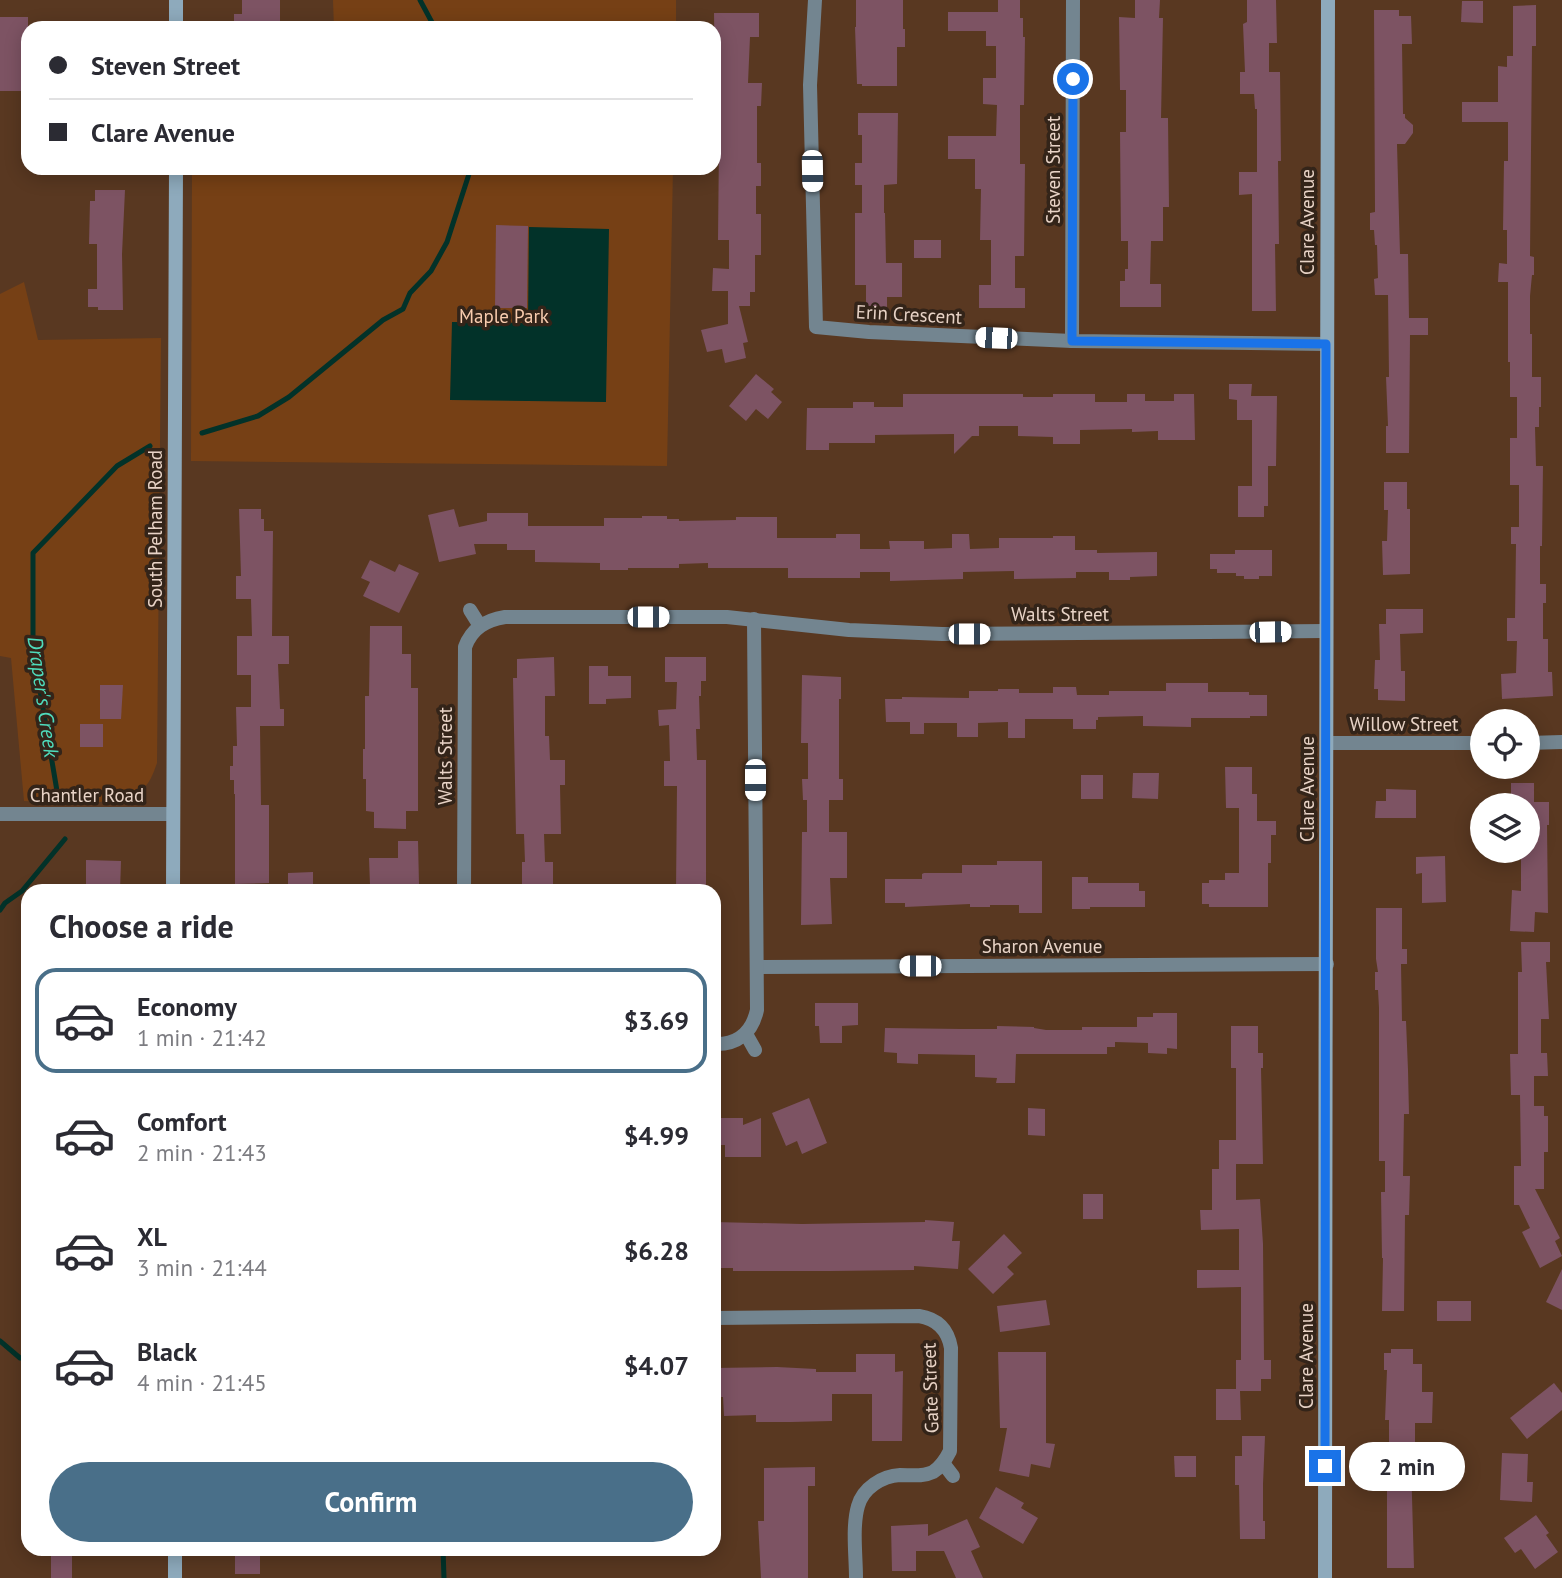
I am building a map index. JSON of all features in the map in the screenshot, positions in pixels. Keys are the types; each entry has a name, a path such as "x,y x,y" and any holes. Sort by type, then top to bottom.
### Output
{"street":[{"path":"176,0 176,21"},
{"name":"Erin Crescent","path":"815,0 810,85 816,327 1072,341 1326,344"},
{"name":"Steven Street","path":"1072,341 1073,0"},
{"name":"Clare Avenue","path":"1325,1578 1328,0"},
{"name":"South Pelham Road","path":"173,884 176,175"},
{"path":"470,610 480,626"},
{"name":"Walts Street","path":"464,884 465,647 480,626 495,618 727,617 849,630 942,634 1325,631"},
{"path":"721,1044 738,1040 746,1034 757,1010 754,619"},
{"name":"Willow Street","path":"1327,743 1470,743"},
{"path":"1540,743 1562,743"},
{"name":"Chantler Road","path":"0,814 173,814"},
{"name":"Sharon Avenue","path":"757,967 1327,964"},
{"path":"746,1034 755,1050"},
{"name":"Gate Street","path":"721,1318 919,1316 946,1321 951,1348 951,1442 950,1451 943,1463"},
{"path":"856,1578 858,1507 861,1498 876,1482 897,1475 925,1475 943,1463 953,1476"},
{"path":"175,1556 175,1578"}],"green space":[{"path":"333,0 676,0 676,21 334,21"},
{"name":"Maple Park","path":"192,175 673,175 667,466 191,461"},
{"path":"24,282 38,340 161,338 157,763 151,778 140,791 116,800 84,803 24,801 11,658 0,656 0,294"}],"water":[{"path":"529,227 609,229 606,402 450,400 452,322 528,323"}],"building":[{"path":"242,0 280,0 280,21 234,21 234,14 242,14"},
{"path":"856,0 903,0 905,47 897,47 897,86 857,84"},
{"path":"998,0 1020,0 1020,18 1023,18 1025,37 1024,105 1020,105 1020,164 1025,164 1024,256 1015,256 1015,288 1025,288 1025,308 979,308 979,285 991,285 991,240 980,240 981,189 975,189 975,159 948,159 948,136 996,136 997,105 983,104 983,78 996,78 996,46 986,46 986,31 948,31 948,12 998,12"},
{"path":"1135,0 1160,0 1159,18 1163,18 1161,118 1168,118 1169,207 1163,207 1163,241 1151,241 1150,284 1161,284 1161,307 1120,307 1120,281 1125,281 1125,269 1128,269 1128,241 1121,241 1120,132 1126,132 1126,90 1120,90 1119,17 1135,18"},
{"path":"1247,0 1276,0 1277,43 1269,43 1269,72 1280,72 1281,161 1278,161 1279,244 1275,244 1276,311 1252,311 1252,194 1239,195 1239,172 1257,172 1257,109 1254,94 1240,94 1240,72 1245,72 1243,24 1247,22"},
{"path":"1462,1 1483,1 1483,23 1461,22"},
{"path":"1536,5 1536,46 1532,46 1530,256 1534,257 1534,275 1530,296 1530,334 1532,377 1541,377 1539,427 1535,427 1536,466 1543,466 1540,584 1546,584 1543,639 1548,639 1548,672 1552,672 1553,696 1502,699 1501,674 1516,673 1517,641 1507,641 1507,618 1515,618 1516,544 1511,544 1511,527 1519,527 1519,485 1510,485 1510,438 1517,438 1517,397 1510,397 1508,282 1498,282 1499,263 1507,264 1507,230 1503,230 1504,161 1508,161 1508,122 1462,122 1462,102 1498,102 1498,66 1507,67 1507,56 1513,56 1513,6"},
{"path":"1374,10 1399,10 1399,16 1411,16 1412,44 1402,44 1403,114 1413,125 1413,133 1405,144 1397,144 1400,254 1408,254 1409,318 1428,318 1428,335 1410,335 1409,453 1386,453 1388,295 1375,295 1374,279 1378,278 1377,245 1374,230 1370,230 1370,213 1375,212"},
{"path":"714,13 759,13 759,37 750,37 748,83 762,83 761,106 757,106 757,163 761,163 761,186 756,186 756,214 761,214 761,255 755,255 755,292 750,292 750,306 739,306 748,342 743,343 746,358 725,363 722,349 707,352 701,330 728,324 728,291 712,291 713,268 729,269 729,240 718,240 719,175 721,175 721,21 714,21"},
{"path":"0,17 28,17 28,21 21,21 21,91 0,91"},
{"path":"858,113 898,113 897,184 884,185 884,213 886,263 902,263 902,297 887,297 887,308 866,307 866,285 855,285 855,213 862,213 862,185 855,185 855,163 862,163 862,135 858,135"},
{"path":"95,190 125,190 123,310 98,310 98,307 88,307 88,289 97,289 97,244 89,244 90,201 95,201"},
{"path":"496,225 528,226 527,308 495,308"},
{"path":"914,240 941,240 941,258 914,258"},
{"path":"756,374 774,389 771,392 782,402 768,419 756,409 746,421 729,406"},
{"path":"1229,384 1252,384 1251,396 1277,396 1276,466 1268,466 1268,506 1264,506 1264,517 1238,517 1238,486 1252,486 1252,420 1237,420 1237,400 1229,399"},
{"path":"903,394 1023,394 1023,397 1053,397 1053,394 1095,394 1095,402 1127,402 1127,394 1145,394 1145,401 1174,401 1174,394 1194,394 1195,440 1158,440 1158,431 1080,430 1080,444 1053,444 1053,437 1018,436 1018,426 979,426 979,436 972,436 954,454 954,434 875,435 875,443 829,443 829,450 806,450 807,408 853,408 853,402 874,402 874,407 903,407"},
{"path":"1384,482 1407,482 1407,509 1410,509 1410,574 1383,575 1382,541 1387,541 1388,510 1384,510"},
{"path":"239,509 261,509 264,531 273,531 272,636 289,636 289,664 278,664 280,709 284,709 284,726 260,726 261,805 269,805 269,883 235,884 235,794 234,780 230,780 230,766 233,766 233,746 237,746 236,707 251,707 251,675 237,675 237,636 252,636 251,599 236,599 236,576 241,576"},
{"path":"454,509 459,527 487,521 487,513 528,513 528,526 604,526 604,518 642,516 667,516 667,519 679,521 777,517 777,538 836,538 836,534 860,534 860,549 890,549 889,541 924,541 924,549 952,548 952,534 969,534 970,549 999,548 999,538 1075,536 1075,550 1097,550 1097,553 1157,552 1157,576 1109,580 1109,572 1076,572 1076,578 1014,579 1014,571 963,572 963,579 890,581 890,572 860,572 860,578 788,578 788,568 708,568 708,563 679,564 679,568 600,570 600,563 535,562 535,550 507,550 507,544 474,544 476,554 439,562 428,515"},
{"path":"1235,550 1272,550 1272,576 1244,579 1244,576 1236,576 1236,573 1217,573 1217,569 1210,569 1210,554 1235,554"},
{"path":"370,560 395,572 399,564 419,573 399,613 363,596 370,582 361,578"},
{"path":"1386,609 1423,609 1423,633 1400,634 1401,671 1405,671 1405,701 1378,700 1378,689 1374,689 1375,660 1380,660 1379,624 1386,624"},
{"path":"370,626 402,626 402,654 411,654 411,688 418,688 418,811 406,811 406,829 374,828 374,812 366,811 363,749 365,696 369,696"},
{"path":"554,657 555,696 545,696 545,736 549,736 550,760 565,760 565,785 560,785 561,834 544,834 545,862 553,862 553,884 522,884 522,862 525,862 524,834 516,834 513,678 517,678 517,659"},
{"path":"665,657 706,657 706,681 701,681 699,696 700,729 696,729 697,760 706,760 706,884 676,884 677,786 664,786 664,761 670,761 669,725 659,726 658,710 676,709 677,682 665,682"},
{"path":"589,666 608,666 608,676 631,676 631,698 606,699 606,704 589,704"},
{"path":"802,675 841,677 839,779 843,779 843,800 829,800 829,832 847,832 847,878 830,878 832,924 801,925 802,832 807,832 807,800 803,800 802,779 808,779 808,743 801,743"},
{"path":"1166,683 1208,683 1208,692 1267,695 1267,716 1191,718 1191,727 1143,726 1143,716 1098,717 1096,729 1073,729 1073,719 1025,719 1025,738 1008,738 1008,722 978,723 978,737 957,737 957,723 924,723 924,734 910,734 910,722 886,722 885,699 969,698 969,691 998,689 1019,689 1019,693 1053,693 1053,687 1076,687 1077,695 1109,695 1109,691 1166,691"},
{"path":"100,685 123,685 121,719 100,719"},
{"path":"80,724 103,724 103,747 80,747"},
{"path":"1225,767 1252,767 1252,794 1257,794 1257,821 1276,821 1276,835 1271,835 1271,863 1268,863 1268,907 1209,907 1209,904 1202,904 1202,883 1225,880 1225,873 1239,873 1239,808 1226,808"},
{"path":"1133,773 1159,773 1158,799 1132,798"},
{"path":"1081,775 1103,775 1103,799 1081,799"},
{"path":"1511,783 1534,783 1534,793 1511,793"},
{"path":"1386,789 1416,790 1416,818 1375,818 1376,801 1386,801"},
{"path":"1540,802 1549,802 1548,913 1535,912 1534,932 1510,931 1512,890 1521,891 1521,863 1540,863"},
{"path":"398,841 418,841 419,884 370,884 369,858 398,858"},
{"path":"1445,856 1446,902 1422,903 1422,873 1416,874 1416,857"},
{"path":"86,860 121,861 120,884 86,884"},
{"path":"997,861 1042,861 1042,913 1019,913 1019,905 905,907 905,903 885,903 885,879 922,879 924,873 962,873 962,865 997,865"},
{"path":"313,872 313,884 288,884 288,873"},
{"path":"1072,877 1088,877 1088,883 1139,883 1139,891 1145,891 1145,907 1072,909"},
{"path":"1376,908 1402,908 1402,949 1407,949 1407,964 1401,964 1409,1114 1404,1114 1403,1176 1410,1176 1409,1215 1405,1215 1404,1311 1382,1311 1381,1192 1385,1192 1385,1161 1379,1161"},
{"path":"1521,942 1550,942 1550,962 1546,962 1549,1019 1541,1019 1541,1053 1547,1053 1548,1076 1534,1076 1534,1106 1544,1106 1544,1116 1548,1116 1548,1152 1544,1152 1544,1189 1535,1189 1560,1238 1555,1241 1562,1256 1540,1268 1522,1232 1530,1228 1519,1205 1514,1205 1514,1166 1521,1166 1520,1095 1511,1095 1510,1054 1518,1054 1518,972 1522,972"},
{"path":"815,1003 858,1003 858,1025 842,1026 842,1043 820,1043 819,1026 815,1026"},
{"path":"1153,1013 1177,1013 1177,1049 1167,1048 1167,1054 1148,1053 1148,1043 1115,1042 1115,1047 1107,1047 1107,1054 1016,1054 1015,1083 996,1083 997,1078 975,1077 975,1055 918,1054 918,1064 897,1063 897,1053 884,1052 885,1028 997,1029 997,1026 1082,1030 1082,1027 1137,1027 1137,1017 1153,1017"},
{"path":"1231,1026 1258,1026 1258,1053 1263,1053 1263,1164 1236,1164 1236,1200 1260,1199 1264,1360 1271,1360 1271,1379 1261,1379 1261,1391 1240,1391 1241,1420 1216,1420 1216,1389 1236,1389 1236,1360 1241,1360 1241,1287 1197,1288 1197,1270 1239,1270 1239,1229 1201,1230 1200,1210 1212,1210 1212,1169 1219,1169 1219,1140 1236,1140 1236,1068 1231,1068"},
{"path":"809,1098 827,1143 802,1154 797,1141 786,1146 772,1113"},
{"path":"1028,1108 1045,1109 1045,1136 1028,1135"},
{"path":"721,1118 743,1118 743,1125 761,1118 761,1157 725,1157 725,1145 721,1145"},
{"path":"1083,1194 1103,1194 1103,1219 1083,1219"},
{"path":"721,1222 954,1222 952,1241 960,1241 958,1269 914,1266 914,1270 733,1271 733,1268 721,1268"},
{"path":"1004,1234 1022,1253 1007,1267 1014,1274 993,1294 968,1269"},
{"path":"1562,1269 1562,1310 1546,1302"},
{"path":"1046,1300 1050,1325 1000,1332 997,1306"},
{"path":"1437,1301 1471,1301 1471,1321 1437,1321"},
{"path":"1391,1349 1413,1349 1413,1364 1422,1364 1422,1392 1433,1392 1432,1423 1415,1423 1415,1461 1411,1461 1414,1568 1387,1568 1389,1420 1385,1420 1387,1370 1384,1370 1384,1353 1391,1353"},
{"path":"998,1352 1046,1352 1046,1443 1055,1444 1050,1468 1031,1464 1029,1477 999,1471 1007,1428 1000,1428"},
{"path":"856,1354 895,1354 895,1372 903,1371 902,1441 872,1441 872,1394 832,1394 832,1421 756,1422 756,1415 724,1416 721,1368 777,1367 816,1369 816,1372 856,1372"},
{"path":"1554,1383 1562,1393 1562,1410 1527,1439 1510,1418"},
{"path":"1242,1436 1265,1436 1265,1539 1240,1539 1239,1485 1235,1485 1235,1456 1242,1456"},
{"path":"1502,1453 1528,1454 1527,1482 1533,1482 1532,1502 1500,1500"},
{"path":"1174,1456 1196,1456 1196,1477 1175,1477"},
{"path":"815,1467 815,1486 808,1486 808,1578 761,1578 758,1521 764,1521 764,1468"},
{"path":"996,1487 1024,1503 1021,1508 1038,1518 1023,1544 979,1518"},
{"path":"1536,1515 1558,1552 1535,1569 1521,1549 1515,1553 1504,1538"},
{"path":"967,1519 980,1547 971,1551 983,1578 956,1578 944,1551 916,1551 916,1571 892,1571 891,1526 928,1524 928,1536"},
{"path":"51,1556 72,1556 72,1578 51,1578"},
{"path":"235,1556 260,1556 260,1574 235,1574"}],"waterway":[{"name":"Draper's Creek","path":"420,0 431,21"},
{"name":"Draper's Creek","path":"202,433 258,416 289,397 383,320 403,309 410,293 431,271 447,242 469,175"},
{"name":"Draper's Creek","path":"57,791 33,649 33,553 117,466 150,446"},
{"name":"Draper's Creek","path":"28,884 65,839"},
{"name":"Draper's Creek","path":"0,910 21,892"},
{"name":"Draper's Creek","path":"0,1341 21,1358"},
{"path":"443,1556 444,1578"}],"route":[{"path":"1073,79 1072,341 1326,344 1325,1466"}]}
